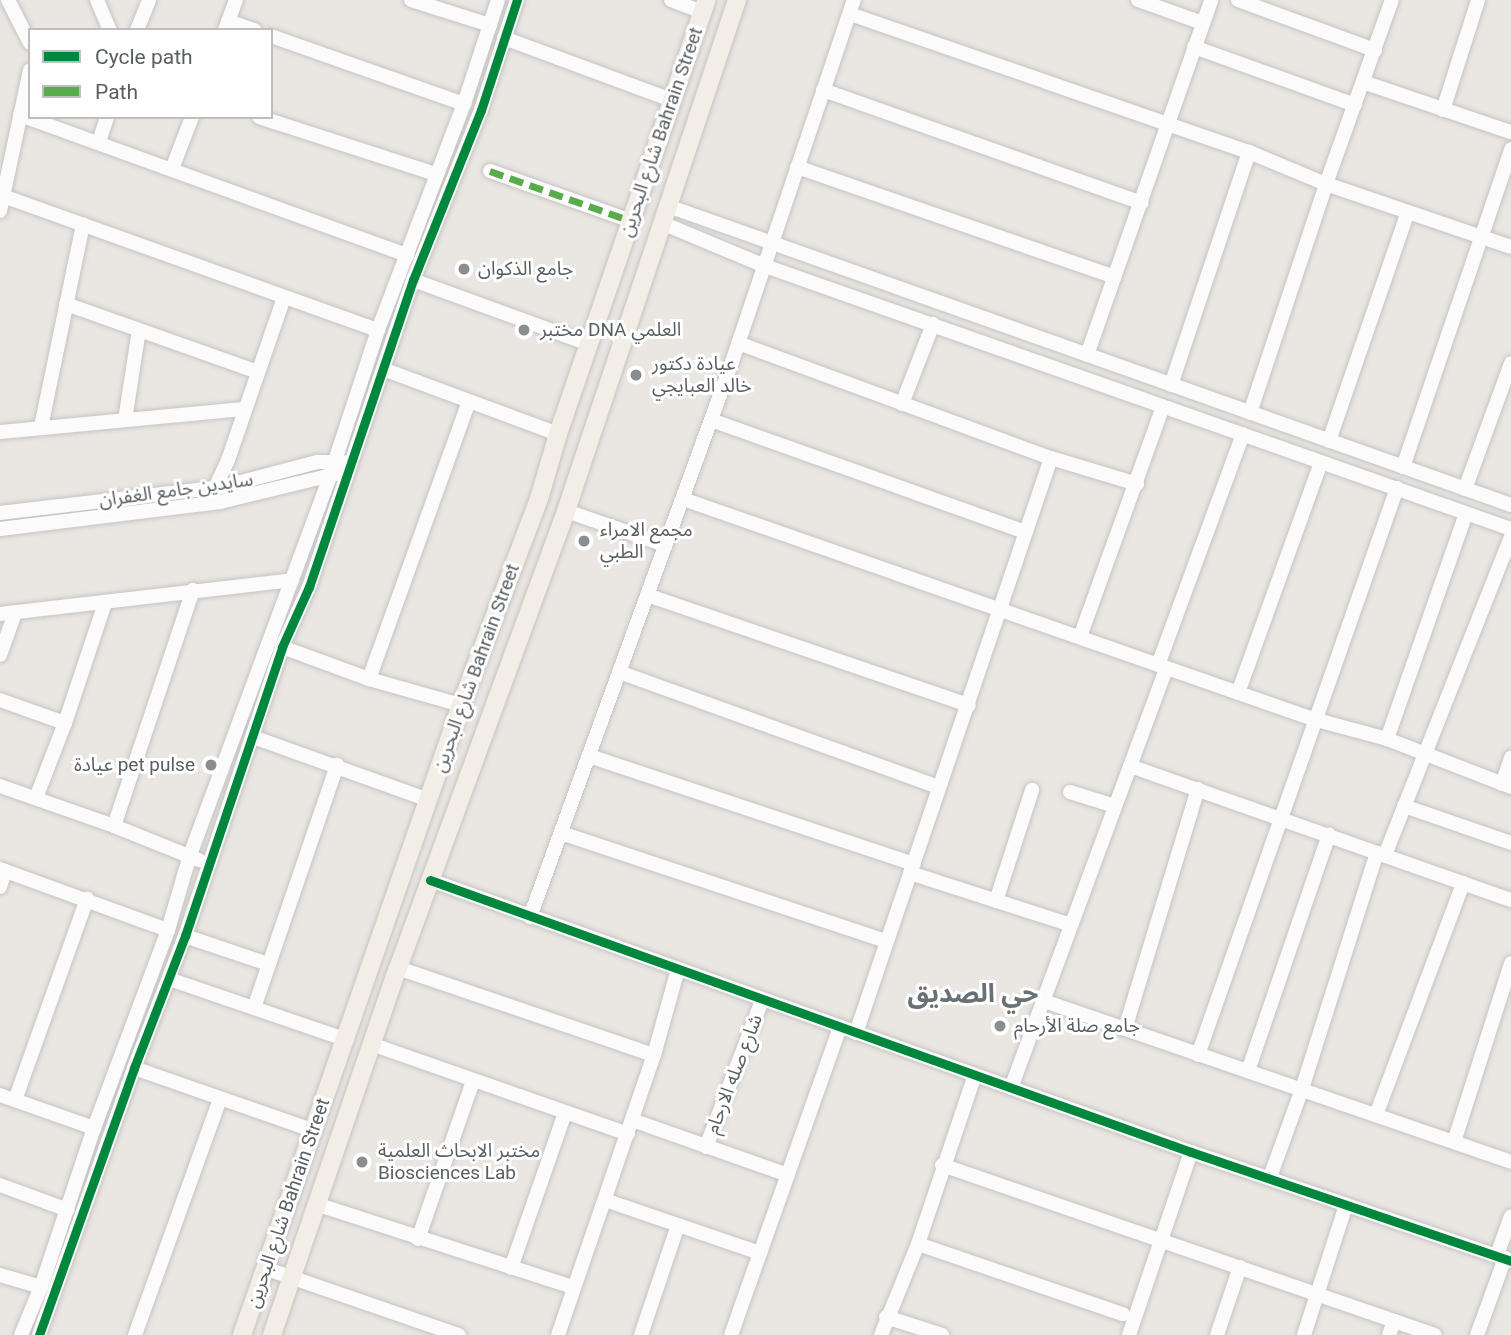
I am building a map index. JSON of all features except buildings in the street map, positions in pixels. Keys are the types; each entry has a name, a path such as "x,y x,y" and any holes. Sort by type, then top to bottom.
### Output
{"main road":[{"name":"شارع البحرين Bahrain Street","path":"272,1335 374,1045 398,968 566,512 737,0"},
{"name":"شارع البحرين Bahrain Street","path":"242,1335 312,1130 346,1040 371,958 461,705 539,499 558,434 705,6"},
{"path":"510,574 539,583"}],"street":[{"path":"8,0 28,39"},
{"path":"97,0 109,28"},
{"path":"138,28 149,0"},
{"path":"227,25 236,0"},
{"path":"411,0 490,25"},
{"path":"21,1335 41,1287 94,1128 168,930 191,855 333,467 378,330 464,104 498,0"},
{"path":"56,1335 40,1333 134,1068 185,936 282,647 309,586 413,280 481,110 517,0"},
{"path":"671,0 705,6"},
{"path":"1138,0 1203,23"},
{"path":"1087,355 1211,0"},
{"path":"1238,0 1375,50"},
{"path":"1250,413 1326,184 1392,0"},
{"path":"1443,110 1478,0"},
{"path":"530,916 711,420 852,7 1249,152 1326,184 1511,247"},
{"path":"273,37 464,104"},
{"path":"504,38 672,100"},
{"path":"1194,47 1355,105"},
{"path":"28,79 2,203 83,224 378,330"},
{"path":"1363,82 1511,132"},
{"path":"823,90 1142,203"},
{"path":"20,115 28,118"},
{"path":"32,119 407,255"},
{"path":"99,142 106,119"},
{"path":"172,169 191,119"},
{"path":"265,119 436,174"},
{"path":"1403,467 1511,149"},
{"path":"1171,385 1249,152"},
{"path":"797,167 1115,277"},
{"path":"490,171 631,221"},
{"path":"668,206 1511,505"},
{"path":"1329,440 1408,212"},
{"path":"421,216 436,221"},
{"path":"662,223 765,265 1511,529"},
{"path":"41,427 83,224"},
{"path":"413,280 589,344"},
{"path":"215,488 284,297"},
{"path":"66,304 258,372"},
{"path":"902,404 933,324"},
{"path":"125,420 139,330"},
{"path":"738,343 1051,458 1137,484"},
{"path":"1465,489 1511,363"},
{"path":"383,369 558,434"},
{"path":"369,679 469,401"},
{"path":"1080,637 1163,406"},
{"path":"0,432 244,409"},
{"path":"711,420 1026,532"},
{"path":"1011,1088 1130,766 1242,434"},
{"path":"856,1033 1051,458"},
{"name":"سايدين جامع الغفران","path":"0,513 215,488 244,483 317,462 348,470"},
{"path":"1238,693 1321,462"},
{"name":"سايدين جامع الغفران","path":"0,528 220,502 333,467"},
{"path":"1424,498 1432,477"},
{"path":"1198,1055 1281,822 1313,719 1396,488"},
{"path":"683,499 1313,719 1387,739 1507,785 1511,758"},
{"path":"566,512 666,545"},
{"path":"1387,739 1466,513"},
{"path":"1270,1177 1381,854 1404,806 1511,537"},
{"path":"0,655 7,614 292,580"},
{"path":"114,826 193,590"},
{"path":"647,595 969,705"},
{"path":"36,798 65,723 105,603"},
{"path":"282,647 369,679 461,705"},
{"path":"619,672 939,787"},
{"path":"0,700 65,723"},
{"path":"253,737 338,765 429,800"},
{"path":"589,756 911,868 996,901 1071,925"},
{"path":"254,1008 338,765"},
{"path":"1130,766 1281,822 1329,835 1511,900"},
{"path":"0,786 191,855 207,864"},
{"path":"1125,1029 1198,789"},
{"path":"996,901 1032,790"},
{"path":"1070,792 1115,806"},
{"path":"213,795 229,802"},
{"path":"1404,806 1511,844"},
{"path":"561,833 885,941"},
{"path":"1248,1071 1329,835"},
{"path":"0,887 3,870 168,930"},
{"path":"430,880 1191,1152 1504,1258"},
{"path":"1376,1115 1463,883"},
{"path":"15,1100 87,899"},
{"path":"185,936 268,964"},
{"path":"1454,1142 1511,962"},
{"path":"398,968 654,1055"},
{"path":"558,1335 654,1055 678,969"},
{"path":"169,979 346,1040"},
{"name":"شارع صله الارحام","path":"706,1147 762,1000"},
{"path":"1044,1001 1511,1163"},
{"path":"732,1335 840,1027"},
{"path":"374,1045 565,1113 706,1147 788,1175"},
{"path":"134,1068 312,1130"},
{"path":"881,1335 886,1317 918,1244 942,1165 975,1075"},
{"path":"418,1239 473,1081"},
{"path":"0,1095 94,1128"},
{"path":"135,1335 220,1099"},
{"path":"511,1268 565,1113"},
{"path":"1129,1335 1191,1152"},
{"path":"84,1158 100,1163"},
{"path":"942,1165 1319,1294 1392,1328 1435,1335"},
{"path":"0,1185 68,1210"},
{"path":"605,1200 760,1253"},
{"path":"319,1205 573,1287"},
{"path":"1304,1335 1346,1205"},
{"path":"1477,1335 1504,1258 1511,1216"},
{"path":"641,1335 678,1225"},
{"path":"918,1244 1123,1314"},
{"path":"1217,1335 1240,1267"},
{"path":"264,1268 459,1335"},
{"path":"0,1275 41,1287"},
{"path":"886,1317 942,1335"}],"marked path":[{"path":"490,171 631,221"}],"cycle path":[{"path":"39,1335 134,1068 185,936 282,647 309,587 413,280 481,110 517,0"},
{"path":"430,880 1191,1152 1511,1261"}],"place":[{"name":"جامع الذكوان","path":"464,269"},
{"name":"مختبر DNA العلمي","path":"524,330"},
{"name":"عيادة دكتور خالد العبايجي","path":"636,375"},
{"name":"مجمع الامراء الطبي","path":"584,541"},
{"name":"عيادة pet pulse","path":"211,765"},
{"name":"جامع صلة الأرحام","path":"1000,1026"},
{"name":"مختبر الابحاث العلمية Biosciences Lab","path":"362,1162"}],"district":[{"name":"حي الصديق","path":"973,994"}]}
